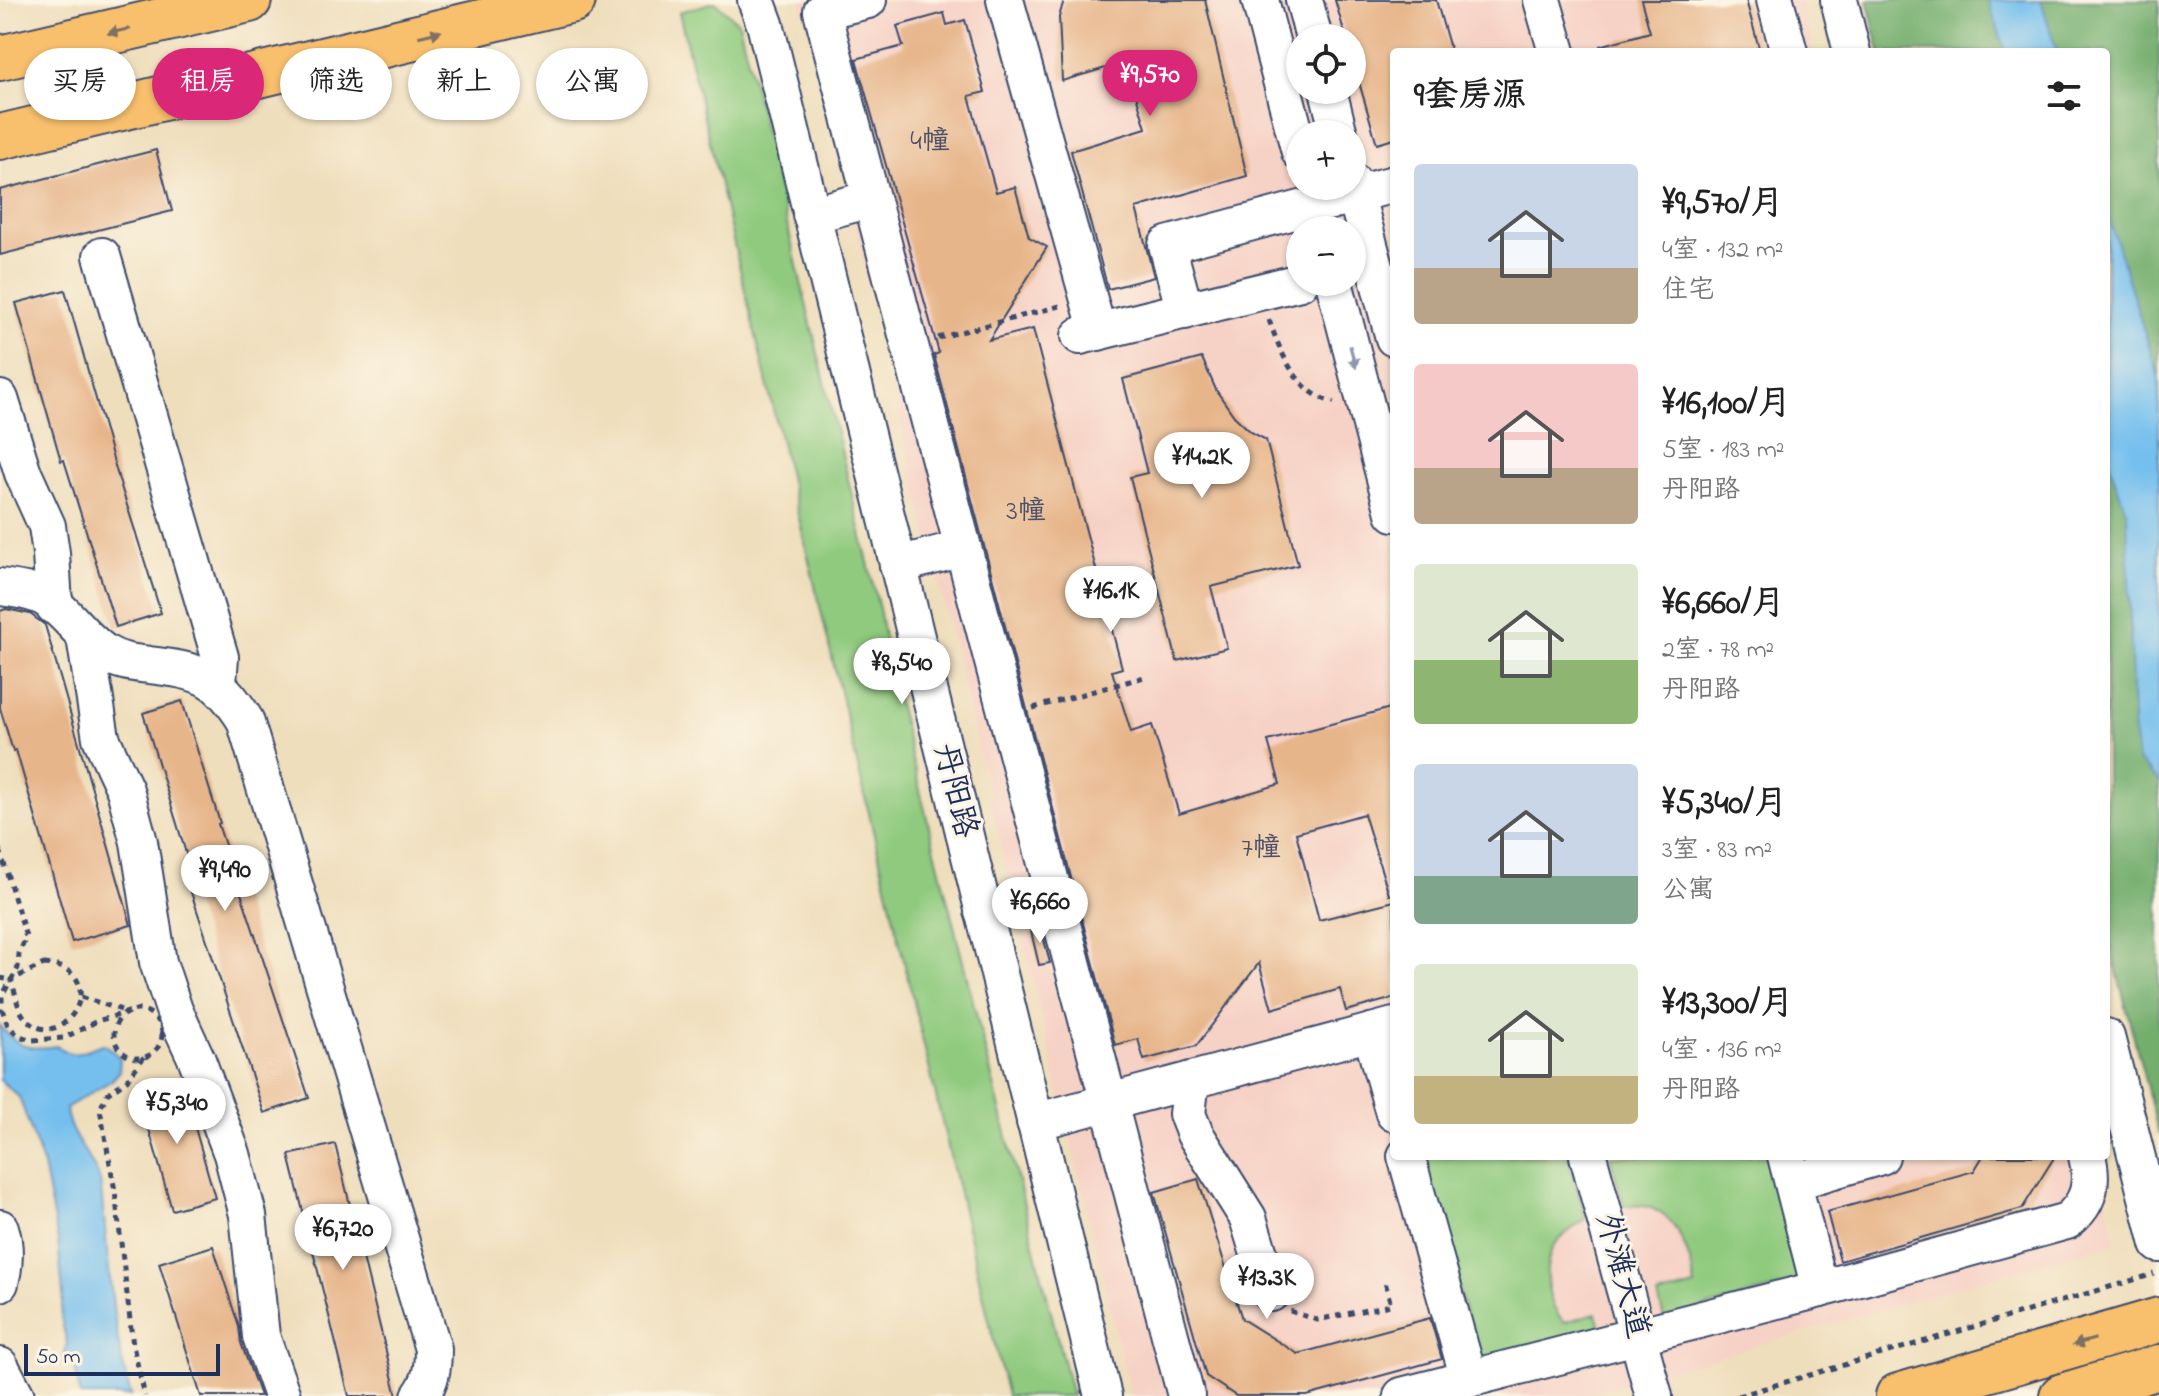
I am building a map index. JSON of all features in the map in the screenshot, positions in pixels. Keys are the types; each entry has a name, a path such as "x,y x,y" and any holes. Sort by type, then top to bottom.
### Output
{"main road":[{"path":"0,58 249,0"},
{"path":"0,137 510,8 573,0"},
{"path":"1898,1396 2159,1320"},
{"path":"2062,1396 2159,1367"}],"street":[{"path":"760,12 822,11 868,0"},
{"path":"1005,0 1089,322 1185,311 1286,286"},
{"path":"1260,0 1292,120"},
{"path":"1304,0 1310,24"},
{"path":"1542,0 1556,48"},
{"path":"1775,0 1788,48"},
{"path":"1839,0 1851,48"},
{"path":"822,11 1186,1396"},
{"name":"丹阳路","path":"760,12 1103,1396"},
{"path":"1366,187 1390,184"},
{"path":"811,215 871,199"},
{"path":"1357,200 1390,324"},
{"path":"1185,311 1167,245 1314,207"},
{"path":"102,256 220,657 218,683"},
{"path":"1338,296 1390,497"},
{"path":"0,399 23,473 47,526 54,606"},
{"path":"898,565 963,548"},
{"path":"0,587 47,599 85,637 122,661 189,671 218,683 232,698 245,720 433,1349 433,1365 423,1394"},
{"path":"85,637 101,738 125,790 139,842 158,962 236,1169 248,1215 261,1336 282,1396"},
{"path":"983,911 1053,894"},
{"path":"1035,1122 1382,1029 1390,1085"},
{"path":"2110,1053 2159,1244"},
{"path":"1191,1080 1187,1114 1195,1134 1248,1218 1271,1293"},
{"path":"1407,1160 1469,1379"},
{"name":"外滩大道","path":"1589,1160 1654,1396"},
{"path":"1820,1289 1789,1169 1853,1160"},
{"path":"1402,1396 1820,1289 2067,1221 2081,1210 2088,1195 2092,1178 2088,1160"},
{"path":"0,1228 4,1240 5,1266 0,1283"},
{"path":"0,1366 16,1396"}],"path":[{"path":"1260,292 1286,363 1300,379 1328,401 1367,408"},
{"path":"909,345 1089,322"},
{"path":"1007,715 1148,676"},
{"path":"0,850 26,937 19,954 18,968 2,996 2,1009 8,1026 19,1036 33,1040 64,1038 97,1021 129,1012 144,1011 160,1026 161,1041 151,1054 144,1057 129,1056 117,1046 117,1023 129,1012"},
{"path":"0,978 11,980 44,964 55,965 74,976 81,997 78,1008 65,1024 45,1028 21,1013 11,980"},
{"path":"81,997 129,1012"},
{"path":"144,1057 127,1080 107,1094 100,1109 115,1191 133,1346 145,1396"},
{"path":"1738,1396 2159,1273"},
{"path":"1271,1293 1287,1310 1317,1320 1391,1305 1384,1278"}],"shaded area":[{"path":"801,0 1800,0 1813,48 1390,48 1390,1160 2096,1160 2116,1242 1582,1396 1131,1396"}],"green space":[{"path":"1867,0 2159,0 2159,1135 2110,945 2110,48 1879,48"},
{"path":"715,2 739,23 880,613 889,667 1072,1396 1007,1396 679,12"},
{"path":"1417,1160 1569,1160 1586,1219 1563,1236 1552,1249 1547,1267 1548,1287 1554,1307 1564,1322 1596,1313 1602,1334 1482,1364"},
{"path":"1611,1160 1775,1160 1802,1281 1664,1319 1658,1296 1695,1286 1686,1250 1674,1226 1665,1217 1643,1206 1624,1206"}],"water":[{"path":"1988,0 2041,0 2056,48 2005,48"},
{"path":"2110,222 2159,378 2159,782 2138,761 2133,723 2127,514 2110,465"},
{"path":"0,1026 25,1046 57,1046 76,1053 104,1044 120,1058 119,1072 112,1080 66,1108 71,1128 100,1181 114,1316 131,1396 80,1396 75,1365 64,1359 67,1343 61,1317 63,1294 58,1241 42,1161 19,1097 0,1080"}],"building":[{"path":"1064,0 1205,0 1247,176 1136,208 1154,277 1108,289 1071,151 1146,128 1126,62 1062,81 1059,17"},
{"path":"1335,0 1436,0 1450,48 1390,48 1390,140 1377,144 1365,104 1366,24 1342,24"},
{"path":"1641,0 1746,0 1759,48 1600,48 1650,32"},
{"path":"944,13 947,25 965,20 985,92 969,96 996,192 1015,187 1029,237 1047,247 989,340 1033,329 1122,668 1112,671 1131,732 1152,725 1179,814 1280,784 1268,741 1390,708 1390,895 1364,814 1296,833 1319,920 1390,902 1390,999 1346,1011 1340,989 1272,1009 1259,963 1196,1046 1144,1060 1138,1039 1115,1045 934,355 939,353 856,59 903,46 897,26"},
{"path":"156,150 172,211 0,255 0,190"},
{"path":"65,290 161,613 116,627 64,460 61,461 16,303"},
{"path":"1202,358 1216,390 1234,416 1251,432 1266,440 1298,565 1211,587 1227,648 1177,661 1130,477 1147,473 1123,379"},
{"path":"6,609 30,614 45,625 131,925 72,942 16,750 13,751 0,708 0,611"},
{"path":"182,701 218,824 309,1098 264,1113 182,865 189,863 143,713"},
{"path":"1040,924 1050,963 1039,965 1030,927"},
{"path":"182,1082 215,1198 172,1210 139,1094"},
{"path":"335,1144 397,1396 349,1396 289,1155"},
{"path":"1981,1160 2053,1160 2022,1209 1840,1261 1827,1212 1974,1171"},
{"path":"1198,1179 1242,1319 1298,1354 1430,1318 1442,1359 1307,1396 1236,1396 1206,1376 1154,1192"},
{"path":"213,1246 260,1396 201,1396 159,1263"}]}
